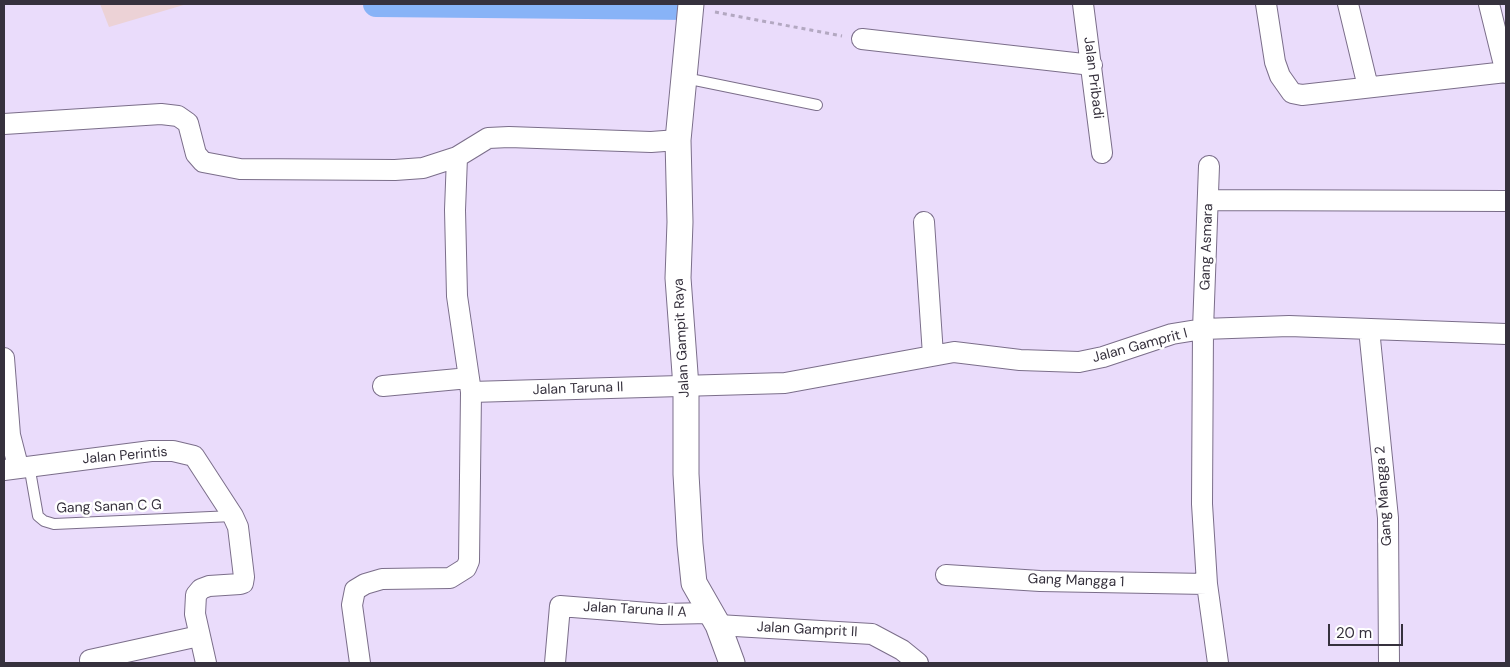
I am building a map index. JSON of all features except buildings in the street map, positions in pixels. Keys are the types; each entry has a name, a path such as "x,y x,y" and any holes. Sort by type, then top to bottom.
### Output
{"street":[{"name":"Jalan Pribadi","path":"1083,4 1102,152"},
{"path":"1266,4 1276,62 1286,86 1292,92 1302,95 1506,72 1489,4"},
{"path":"1348,4 1368,87"},
{"name":"Jalan Gampit Raya","path":"691,5 678,140 680,222 678,278 686,386 686,474 694,584 714,619 732,663"},
{"path":"862,40 1092,65"},
{"path":"4,124 161,114 178,116 188,123 196,154 202,162 240,169 395,170 423,168 457,157 488,138 509,137 651,142 678,140"},
{"path":"360,663 352,605 355,590 364,584 382,580 450,578 466,568 469,561 470,385 457,296 455,210 457,157"},
{"name":"Gang Asmara","path":"1203,329 1209,200 1208,166"},
{"path":"1209,200 1506,201"},
{"path":"924,222 933,355"},
{"name":"Jalan Gamprit I","path":"686,386 785,383 933,355 972,353 1020,360 1079,362 1172,334 1203,329 1289,326 1506,334"},
{"path":"1203,329 1202,504 1207,584 1218,663"},
{"name":"Gang Mangga 2","path":"1369,329 1388,518 1389,663"},
{"path":"4,358 10,435 17,467"},
{"name":"Jalan Taruna II","path":"383,386 686,386"},
{"name":"Jalan Perintis","path":"17,467 151,451 173,451 194,456 233,516 238,528 244,580 240,584 209,586 201,589 196,594 195,614 199,636"},
{"name":"Gang Mangga 1","path":"946,575 1040,581 1207,584"},
{"name":"Jalan Taruna II A","path":"555,663 560,606 714,619"},
{"name":"Jalan Gamprit II","path":"714,619 872,634 901,657 918,663"},
{"path":"90,660 199,636 206,663"}],"lane":[{"path":"685,78 817,105"},
{"name":"Gang Sanan C G","path":"17,467 38,516 44,521 54,524 233,516"}],"path":[{"path":"691,5 862,40"}],"shaded area":[{"path":"100,4 187,4 109,27"}],"waterway":[{"path":"376,4 691,7"}]}
